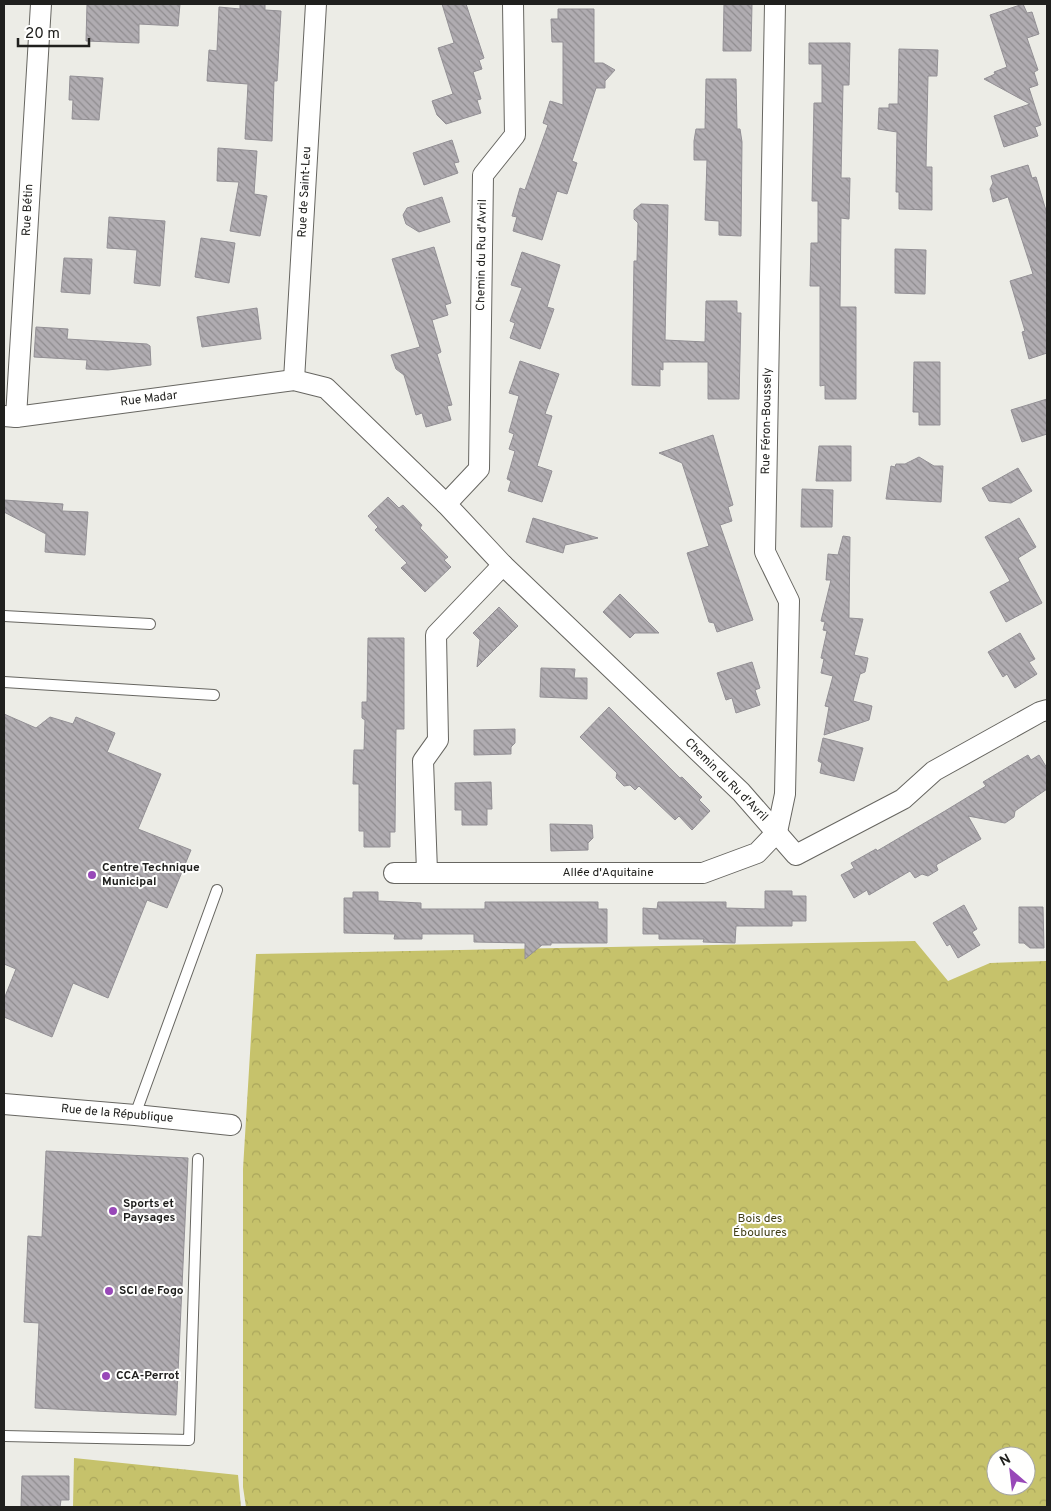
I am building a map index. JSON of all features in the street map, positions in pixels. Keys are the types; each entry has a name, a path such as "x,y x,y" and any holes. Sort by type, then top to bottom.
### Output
{"street":[{"name":"Rue Bétin","path":"10,417 40,4"},
{"name":"Rue de Saint-Leu","path":"294,380 316,4"},
{"name":"Chemin du Ru d'Avril","path":"446,504 479,469 483,175 515,135 513,4"},
{"name":"Rue Féron-Boussely","path":"775,4 765,552 789,601 785,794 777,832"},
{"name":"Rue Madar","path":"10,417 294,380"},
{"name":"Chemin du Ru d'Avril","path":"294,380 326,388 446,504 503,565 741,792 796,854 903,799 934,771 1040,712 1047,710"},
{"path":"428,872 423,761 438,740 436,634 503,565"},
{"name":"Allée d'Aquitaine","path":"394,873 703,873 757,853 777,832"},
{"name":"Rue de la République","path":"4,1104 135,1115 231,1126"}],"lane":[{"path":"4,616 150,624"},
{"path":"4,682 214,695"},
{"path":"135,1115 217,890"},
{"path":"4,1436 189,1440 198,1159"}],"green space":[{"name":"Bois des Éboulures","path":"915,941 948,981 990,963 1047,961 1047,1507 246,1507 243,1487 243,1169 256,954"},
{"path":"74,1458 238,1475 241,1507 73,1507"}],"building":[{"path":"87,4 180,4 178,26 139,24 139,43 86,41"},
{"path":"240,4 265,4 265,10 281,11 277,81 274,81 272,141 245,139 248,84 207,81 209,50 217,51 219,7 240,9"},
{"path":"442,4 466,4 484,58 479,60 482,69 473,72 481,99 477,100 481,113 446,124 437,115 432,101 453,94 438,48 454,43"},
{"path":"724,4 752,4 751,51 723,51"},
{"path":"1023,4 1027,13 1032,12 1039,34 1027,38 1038,70 1034,72 1038,85 1029,88 1041,125 1035,127 1038,136 1004,147 994,116 1030,104 984,79 995,74 994,72 1007,67 990,15"},
{"path":"558,9 594,9 594,63 603,63 615,70 605,81 605,88 596,88 572,161 577,163 567,194 557,191 542,240 513,231 517,217 512,216 520,188 525,190 548,125 543,123 550,101 563,105 563,42 552,42 551,19 558,19"},
{"path":"809,43 850,43 849,85 843,85 841,178 850,178 849,219 841,218 840,307 856,307 856,399 825,399 825,385 820,386 820,286 810,286 811,243 818,243 818,201 812,201 814,103 822,103 822,64 809,64"},
{"path":"899,49 938,50 937,76 928,76 926,167 932,167 932,210 899,209 899,192 896,192 897,132 878,129 879,108 889,108 889,104 898,104"},
{"path":"70,76 103,78 99,120 72,119 73,100 69,100"},
{"path":"706,79 736,79 737,129 740,129 742,142 741,236 719,235 719,221 705,220 707,160 694,160 694,141 696,129 705,129"},
{"path":"452,140 459,162 454,163 458,173 424,185 413,153"},
{"path":"218,148 257,151 254,194 267,196 260,236 230,231 239,182 217,181"},
{"path":"1028,165 1032,178 1036,177 1047,214 1047,353 1029,359 1022,332 1025,331 1010,281 1033,274 1008,197 993,202 990,189 993,183 991,176"},
{"path":"442,197 450,222 419,232 406,224 403,215 407,208"},
{"path":"641,204 668,205 665,340 705,342 706,301 737,301 737,313 741,313 739,399 708,399 708,362 663,362 663,370 660,369 660,386 632,385 634,261 637,261 638,223 634,219 634,210"},
{"path":"109,217 165,221 160,286 134,283 137,250 107,248"},
{"path":"201,238 235,243 229,283 195,277"},
{"path":"434,247 451,303 445,305 448,315 432,320 441,352 437,354 452,405 447,406 451,420 426,427 422,413 416,415 404,375 396,369 391,355 420,347 392,259"},
{"path":"895,249 926,250 925,294 895,293"},
{"path":"522,252 560,265 547,307 554,309 540,349 510,338 515,323 510,321 522,288 511,285"},
{"path":"64,258 92,259 90,294 61,292"},
{"path":"257,308 261,339 202,347 197,317"},
{"path":"36,327 68,329 67,339 147,344 150,346 151,365 108,370 86,369 87,360 34,357"},
{"path":"520,361 559,374 545,414 552,416 537,466 552,471 542,502 508,491 511,481 507,479 515,451 509,449 514,434 509,432 519,396 509,393"},
{"path":"914,362 940,362 940,425 919,425 919,412 913,412"},
{"path":"1047,399 1047,434 1022,442 1011,410"},
{"path":"713,435 733,505 728,507 732,521 720,525 753,620 717,632 714,623 709,622 687,553 709,546 682,463 659,453"},
{"path":"819,446 851,446 851,481 816,481"},
{"path":"919,457 934,466 943,466 941,502 886,499 891,466 895,467 896,464 905,464"},
{"path":"1018,468 1032,491 1011,503 989,501 982,488"},
{"path":"802,489 833,490 832,527 801,527"},
{"path":"388,497 399,508 403,505 422,525 420,528 448,557 444,560 451,567 425,592 401,568 407,563 375,530 378,527 368,516"},
{"path":"4,500 63,504 62,511 88,512 85,555 45,552 46,534 4,512"},
{"path":"533,518 598,538 565,545 563,553 526,542"},
{"path":"1019,518 1036,547 1018,558 1042,603 1006,622 990,592 1010,581 985,537"},
{"path":"843,536 850,537 849,618 863,619 854,655 868,658 865,672 860,674 853,701 872,706 869,720 824,735 829,707 825,706 833,676 821,673 824,659 821,658 827,631 823,630 825,622 821,621 831,580 826,580 828,554 838,555"},
{"path":"620,594 659,633 635,633 630,638 603,612"},
{"path":"499,607 518,626 477,667 480,640 473,633"},
{"path":"1020,633 1035,659 1029,662 1037,674 1015,688 1007,674 1003,677 988,652"},
{"path":"368,638 404,638 404,729 396,729 395,832 390,832 390,847 364,847 364,831 359,831 359,784 353,784 354,750 364,750 365,720 362,718 362,702 367,702"},
{"path":"752,662 760,688 755,690 760,705 736,713 732,698 726,700 717,673"},
{"path":"541,668 575,669 574,678 587,678 587,699 540,697"},
{"path":"609,707 680,778 682,777 702,797 699,800 710,811 692,830 679,816 675,820 639,786 635,790 630,785 624,786 616,778 617,773 580,737"},
{"name":"Centre Technique Municipal","path":"4,714 36,728 50,717 73,724 76,717 115,733 107,752 161,774 138,829 191,850 167,908 147,900 108,998 73,983 52,1037 4,1017 4,999 16,969 4,964"},
{"path":"515,729 515,743 511,747 511,754 474,755 474,730"},
{"path":"823,738 863,748 854,781 820,773 822,763 818,761"},
{"path":"1028,755 1031,760 1039,755 1047,768 1047,789 1015,811 1014,817 1005,823 968,816 981,839 936,865 938,870 928,876 922,874 915,878 910,871 869,895 867,890 854,898 841,875 854,868 851,863 876,849 877,851 986,786 983,782"},
{"path":"491,782 492,809 487,809 487,825 462,825 462,810 455,810 455,783"},
{"path":"550,824 592,825 593,838 588,843 588,850 551,851"},
{"path":"765,891 792,891 792,896 806,896 806,921 792,921 792,926 736,926 735,943 703,942 704,939 659,939 659,934 643,934 643,908 657,909 658,902 726,902 726,908 765,909"},
{"path":"353,892 378,892 378,901 421,903 421,909 485,909 485,902 598,902 598,909 607,909 607,943 551,943 551,945 542,945 525,959 525,943 474,942 474,934 422,934 422,939 394,939 395,934 344,933 344,898 353,898"},
{"path":"964,905 977,929 972,932 980,945 958,958 950,944 947,946 933,923"},
{"path":"1019,907 1043,907 1044,948 1030,948 1024,943 1019,943"},
{"path":"46,1151 188,1158 176,1415 35,1408 39,1323 24,1322 28,1236 42,1237"},
{"path":"22,1476 69,1476 69,1500 61,1500 60,1507 21,1507"}],"place":[{"name":"Centre Technique Municipal","path":"92,875"},
{"name":"Sports et Paysages","path":"113,1211"},
{"name":"SCI de Fogo","path":"109,1291"},
{"name":"CCA-Perrot","path":"106,1376"}]}
